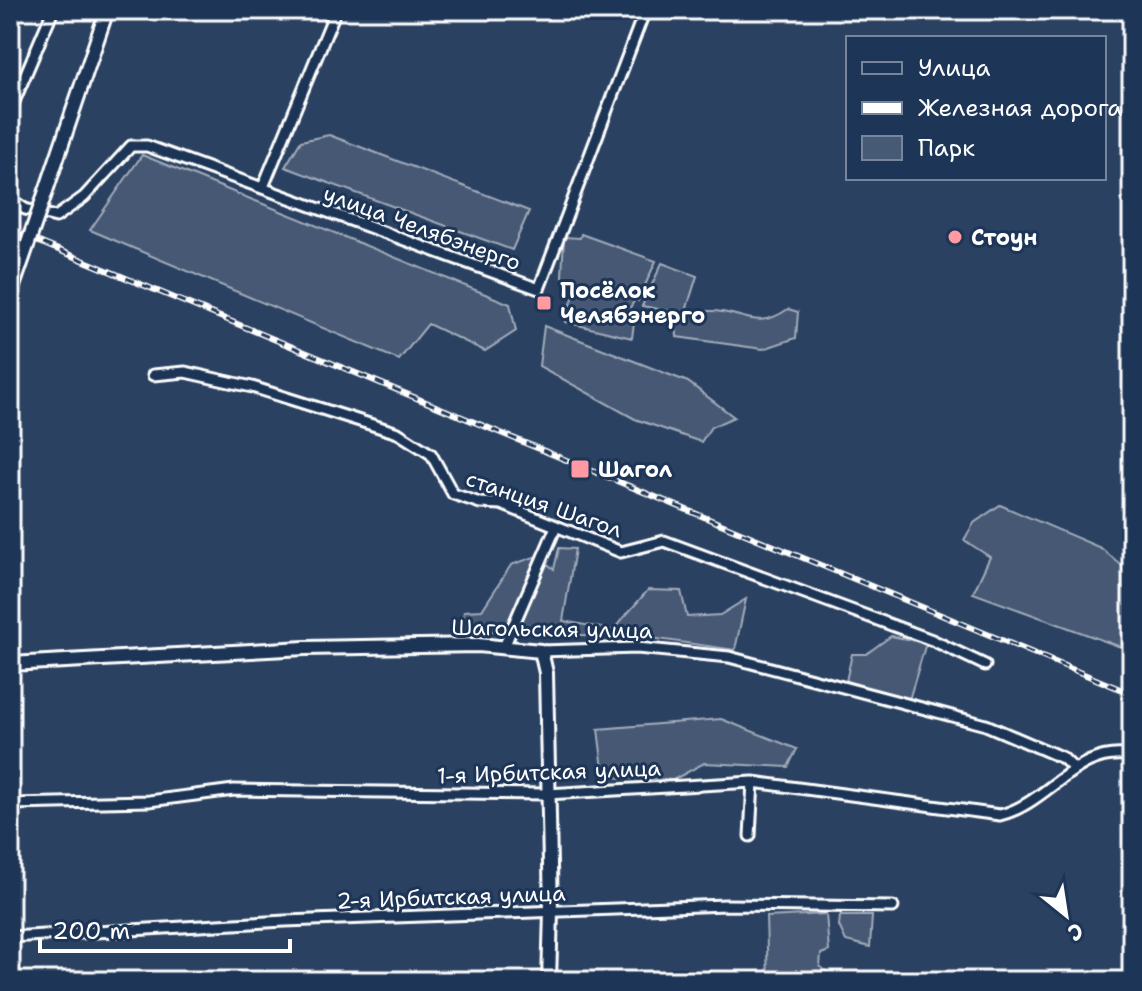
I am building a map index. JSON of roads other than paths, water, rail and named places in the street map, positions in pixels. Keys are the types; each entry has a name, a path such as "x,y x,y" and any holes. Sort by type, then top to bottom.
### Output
{"street":[{"path":"10,111 13,96 53,10"},
{"path":"10,295 107,10"},
{"path":"263,187 336,10"},
{"name":"улица Челябэнерго","path":"10,199 25,209 56,217 84,197 131,146 147,146 539,289 645,10"},
{"name":"станция Шагол","path":"153,375 185,372 252,387 398,433 431,454 453,494 480,503 501,504 555,529 621,552 664,541 932,640 985,665"},
{"path":"504,647 555,529"},
{"name":"Шагольская улица","path":"10,664 227,650 504,647 541,651 637,648 729,657 986,725 1063,758 1074,769"},
{"path":"541,651 546,673 551,912 549,981"},
{"name":"1-я Ирбитская улица","path":"10,804 149,801 234,790 547,794 753,782 1000,815 1016,811 1095,757 1117,753 1132,756"},
{"path":"750,836 753,782"},
{"name":"2-я Ирбитская улица","path":"10,937 726,905 893,907"}],"railway":[{"path":"10,230 1132,694"}],"place":[{"name":"Стоун","path":"955,237"},
{"name":"Посёлок Челябэнерго","path":"544,303"},
{"name":"Шагол","path":"580,469"}]}
